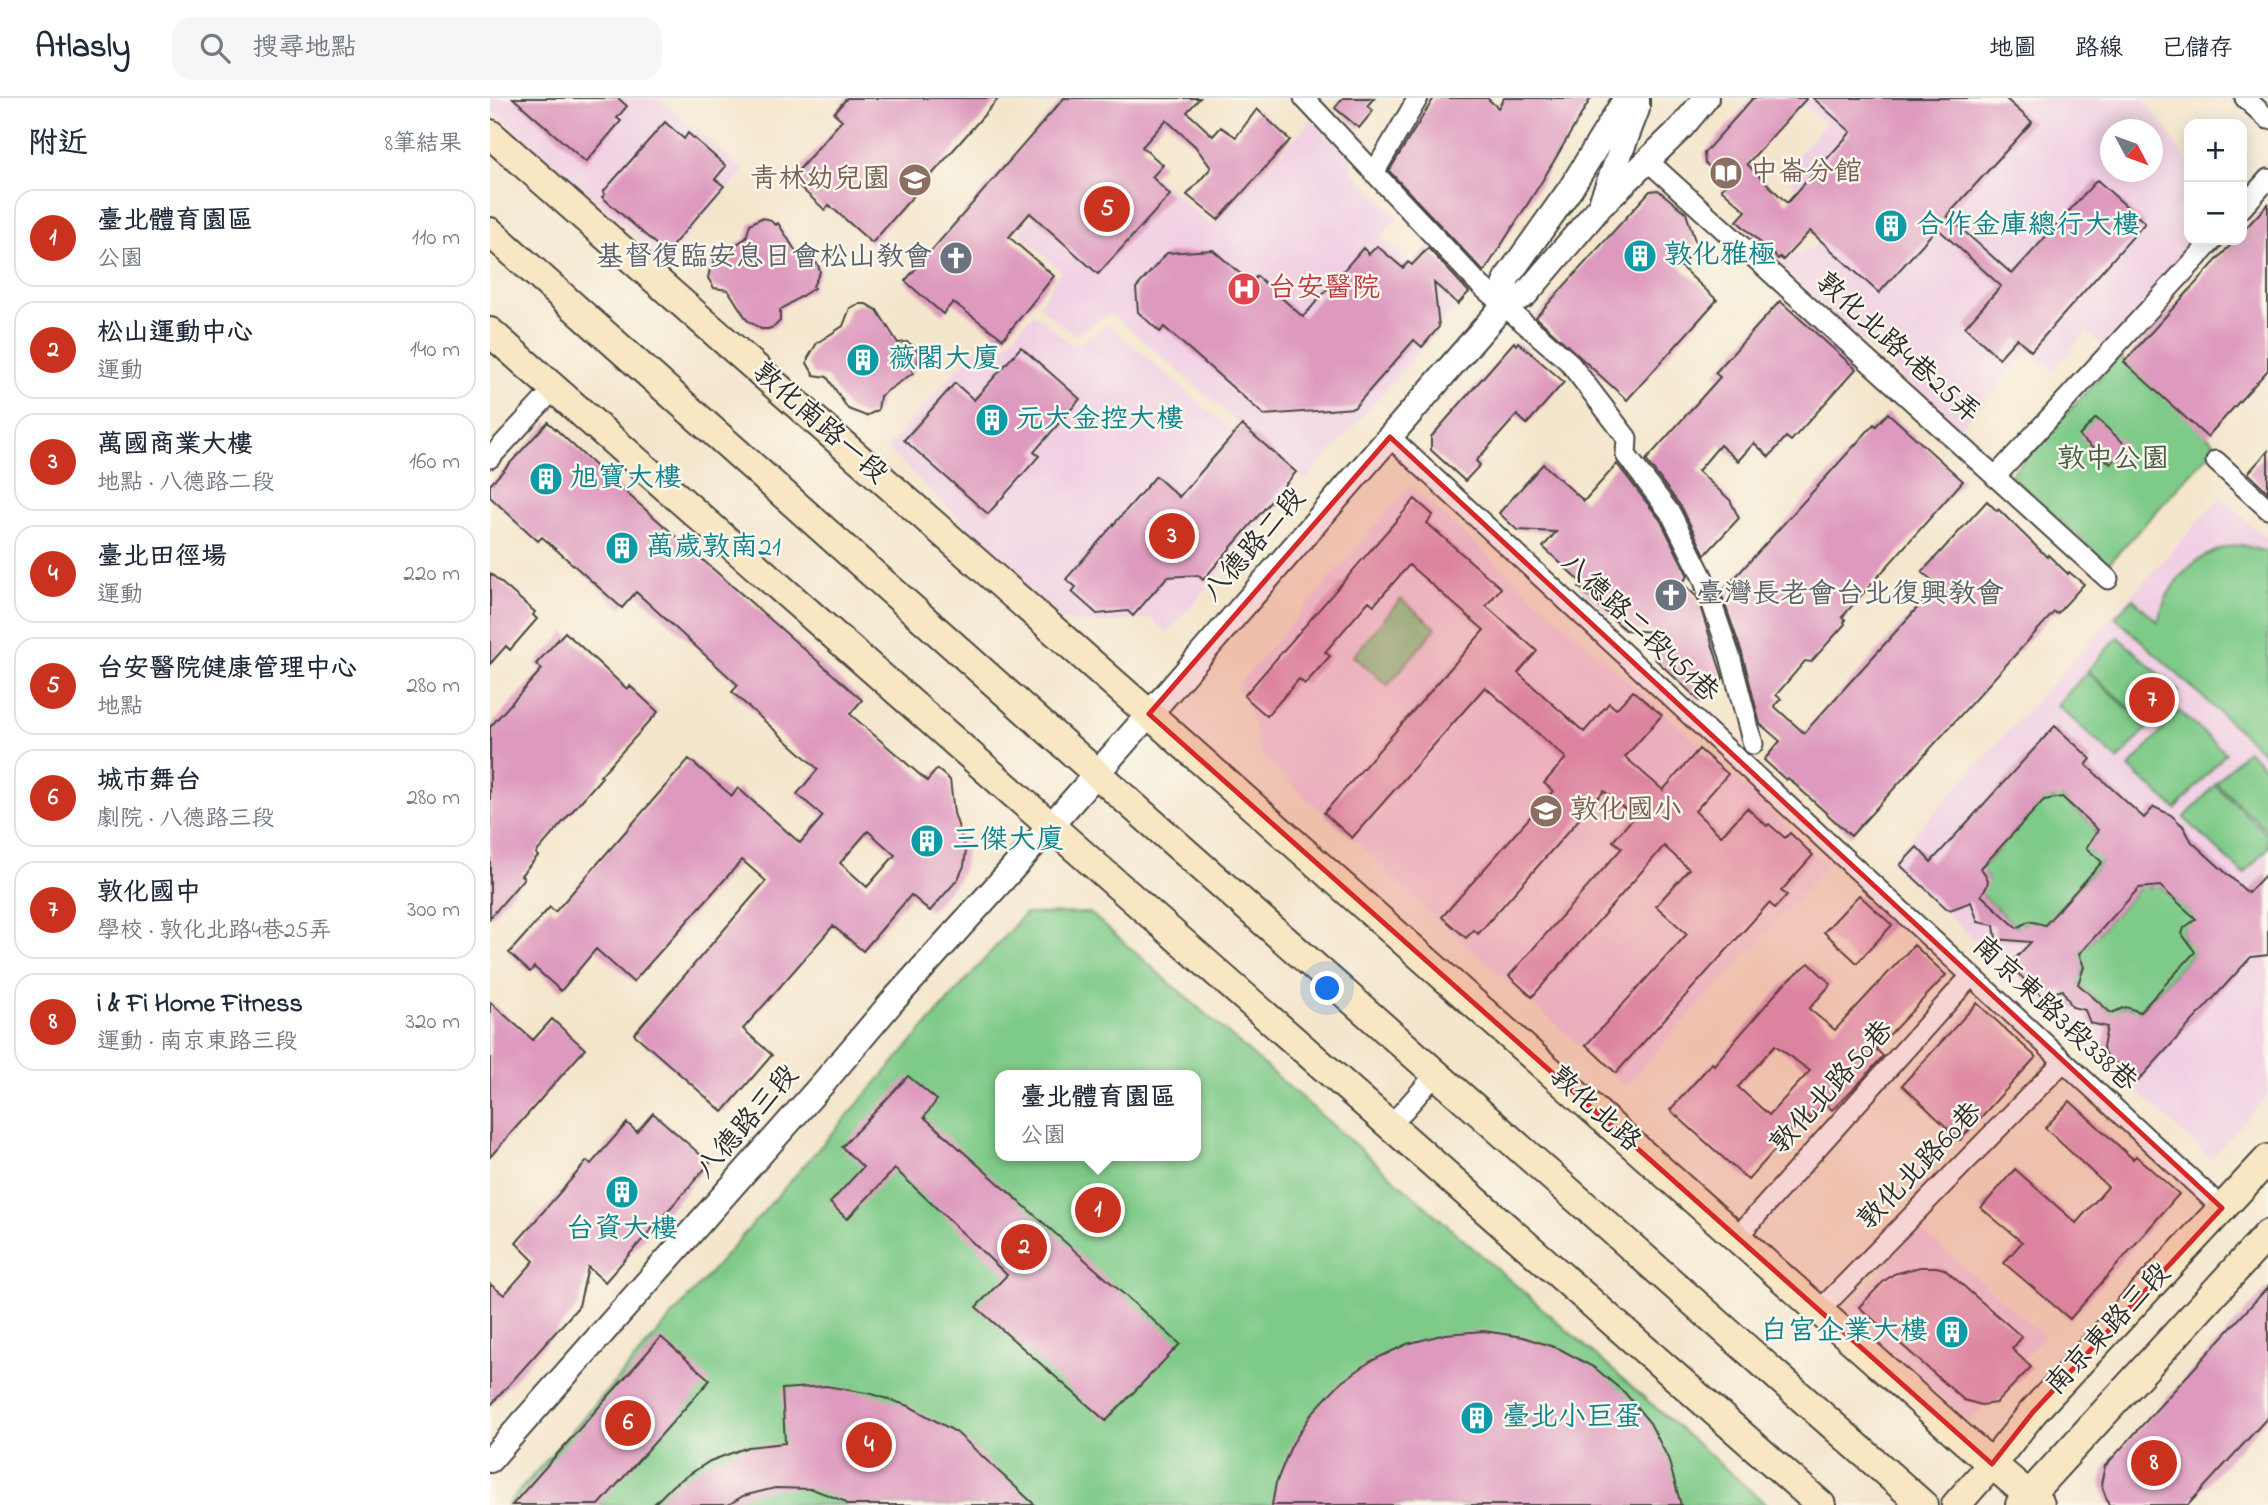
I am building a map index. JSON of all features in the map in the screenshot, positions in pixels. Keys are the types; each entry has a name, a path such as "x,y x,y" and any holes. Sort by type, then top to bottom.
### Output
{"main road":[{"name":"敦化南路一段","path":"490,134 1149,714"},
{"path":"490,232 1096,774 1923,1505"},
{"path":"490,332 1821,1505"},
{"name":"敦化北路","path":"1149,714 1992,1464 2030,1502"},
{"name":"南京東路三段","path":"1956,1505 2033,1412 2268,1159"},
{"name":"南京東路三段","path":"2030,1502 2266,1242"}],"street":[{"path":"1304,98 1480,285 1568,361 1627,438 1626,455 1671,514 1703,578 1730,656 1753,744"},
{"path":"1374,173 1418,98"},
{"name":"八德路二段","path":"1504,305 1506,279 1571,188 1626,98"},
{"name":"八德路二段","path":"1051,825 1504,305 1525,295 1599,208 1637,108 1637,98"},
{"path":"1599,208 1681,128 1706,98"},
{"path":"2245,98 2268,119"},
{"name":"敦化北路4巷25弄","path":"1648,161 2108,579"},
{"path":"2247,202 2268,179"},
{"path":"1995,477 2208,245"},
{"path":"490,458 554,388"},
{"name":"八德路二段451巷","path":"1390,437 1850,862"},
{"path":"2216,461 2268,509"},
{"name":"八德路三段","path":"490,1460 1051,825"},
{"name":"南京東路3段338巷","path":"1850,862 2222,1208"},
{"name":"敦化北路50巷","path":"1737,1237 1971,976"},
{"name":"敦化北路60巷","path":"1819,1311 2063,1062"},
{"path":"1391,1125 1436,1074"}],"highlighted area":[{"path":"1390,437 2222,1208 2033,1412 1992,1464 1149,714"}],"shaded area":[{"path":"490,98 659,98 744,171 665,261 490,109"},
{"path":"1797,98 2143,98 2159,119 2100,119 2100,182 2163,182 2163,125 2184,157 2184,203 2175,208 2184,229 2184,245 2195,247 2104,347 2086,332 2053,372 2028,350 1959,429 1777,264 1807,251 1825,239 1791,180 1793,177 1785,170 1825,124"},
{"name":"台安醫院","path":"1312,120 1352,159 1352,171 1398,217 1381,237 1458,306 1306,481 1111,313 1074,335 1039,306 1061,271 1019,232 1107,134 1212,226"},
{"path":"1034,313 1074,347 1108,324 1296,485 1167,634 1151,618 1102,624 1062,621 887,448 984,339 999,353"},
{"name":"敦化國小","path":"1410,486 1702,747 1828,865 1625,1086 1402,888 1382,865 1262,758 1252,719 1238,685"},
{"path":"2221,497 2268,540 2268,1095 2210,1159 1890,861"},
{"name":"白宮企業大樓","path":"1918,1228 2044,1335 1970,1422 1844,1314"}],"green space":[{"name":"敦中公園","path":"2119,356 2217,445 2108,564 2010,475"},
{"path":"2242,545 2268,552 2268,757 2115,617 2133,599 2158,622 2169,593 2187,569 2212,553 2226,547"},
{"path":"1401,599 1436,628 1388,685 1353,656"},
{"path":"2118,637 2179,692 2149,726 2088,670"},
{"path":"2087,672 2148,727 2118,760 2057,705"},
{"path":"2179,711 2226,753 2176,809 2129,768"},
{"path":"2247,750 2268,770 2268,831 2216,783"},
{"path":"2215,785 2268,835 2268,848 2244,874 2184,818"},
{"path":"2058,794 2097,829 2094,832 2096,840 2089,844 2090,852 2107,856 2041,929 2035,922 2029,921 2022,925 2021,931 1978,892 1988,880 1985,874 1979,871 2047,796 2053,800"},
{"path":"2155,882 2203,924 2184,928 2182,934 2186,941 2204,942 2137,1014 2130,1007 2123,1007 2117,1012 2117,1019 2073,979 2080,978 2084,971 2083,963 2075,958 2142,885 2149,888 2154,886"},
{"path":"1090,913 1767,1505 507,1505 1024,914"}],"building":[{"path":"513,98 618,98 627,106 617,118 621,121 586,162"},
{"path":"847,98 999,98 872,243 829,205 825,210 791,179 842,120 834,113"},
{"path":"1064,98 1200,98 1187,112 1213,136 1221,127 1236,137 1257,109 1290,140 1218,220 1187,195 1211,168 1195,146 1166,120 1142,147 1163,165 1152,177 1170,195 1098,274 1030,213 1009,237 1054,276 1003,339 953,302 943,314 905,281"},
{"path":"1343,98 1374,98 1367,106 1373,111 1359,128 1335,108"},
{"path":"1434,98 1487,98 1498,108 1504,98 1591,98 1484,272 1389,171"},
{"name":"合作金庫總行大樓","path":"1753,98 1807,98 1747,164 1787,203 1851,132 1813,98 2005,98 2032,122 1947,216 2012,274 2097,180 2145,223 2031,351 2017,338 1999,358 1965,327 2001,286 1937,228 1879,293 1810,231 1783,260 1780,257 1778,259 1737,221 1746,211 1721,189 1728,182 1705,163 1704,153"},
{"path":"665,122 684,139 688,133 726,166 715,179 724,186 666,253 602,197 605,194 603,192"},
{"path":"1658,190 1686,213 1697,247 1680,266 1717,300 1627,400 1536,317 1650,191"},
{"path":"2268,204 2268,370 2207,437 2124,362 2230,245 2247,245 2247,227"},
{"path":"761,218 776,225 778,223 800,258 811,258 818,265 820,272 814,288 780,310 780,321 768,329 761,329 747,320 728,290 714,288 708,278 714,259 746,238 750,224"},
{"name":"台安醫院","path":"1377,246 1403,268 1408,262 1412,265 1428,248 1469,292 1458,304 1434,283 1439,327 1422,347 1414,340 1354,408 1264,415 1164,327 1160,332 1138,312 1136,288 1167,253 1213,250 1251,283 1257,276 1303,317 1363,248 1369,254"},
{"path":"1780,301 1856,369 1791,441 1786,437 1769,457 1754,443 1738,461 1720,445 1698,471 1730,500 1739,518 1705,555 1682,508 1646,460 1720,377 1715,373"},
{"name":"薇閣大廈","path":"866,304 877,310 898,343 907,342 915,347 919,357 913,373 880,396 878,410 866,416 848,409 827,377 814,375 807,363 817,343 843,326 850,308"},
{"path":"1514,342 1516,345 1518,342 1564,382 1527,424 1517,415 1476,461 1480,465 1465,481 1431,450 1431,437"},
{"name":"元大金控大樓","path":"1021,347 1080,399 1034,452 1039,456 988,514 904,440 955,383 974,400"},
{"path":"1888,413 1963,481 1842,617 1846,620 1845,624 1811,662 1805,661 1776,695 1781,699 1774,706 1804,733 1938,585 1922,572 1987,501 2047,557 2048,555 2068,574 2069,572 2084,584 2057,614 2054,612 1851,836 1788,778 1786,780 1764,760 1780,741 1760,724 1742,653 1721,593 1874,424 1876,426"},
{"path":"2096,418 2127,446 2111,464 2079,436"},
{"path":"548,422 620,489 862,700 850,714 927,781 937,769 950,780 954,813 966,850 964,866 958,879 930,911 911,895 863,951 833,926 743,1029 772,1055 723,1112 634,1034 766,881 742,860 633,982 596,949 561,991 534,967 530,972 509,953 550,907 555,912 689,759 732,796 738,788 800,843 823,816 797,794 818,769 732,692 738,685 636,592 622,608 542,537 538,541 490,497 490,485","holes":["868,831 895,855 867,887 840,863"]},
{"path":"1242,425 1296,472 1203,580 1198,575 1167,577 1133,616 1128,611 1097,614 1072,592 1076,587 1066,579 1156,476 1179,497"},
{"path":"2268,451 2268,492 2248,473"},
{"path":"1543,464 1584,501 1617,464 1661,521 1688,576 1682,583 1697,597 1723,678 1700,701 1655,659 1654,632 1625,630 1579,587 1583,584 1543,547 1556,532 1517,530 1499,513"},
{"path":"1415,499 1433,515 1427,523 1501,588 1486,606 1537,651 1518,673 1584,732 1609,703 1616,709 1633,691 1662,715 1625,757 1663,790 1699,749 1728,774 1695,811 1721,836 1747,808 1785,838 1790,833 1813,855 1781,891 1787,895 1775,908 1769,903 1616,1073 1586,1045 1687,934 1656,906 1689,869 1664,846 1532,997 1509,976 1622,848 1613,841 1634,817 1604,791 1478,934 1474,930 1466,938 1442,917 1553,791 1544,783 1566,758 1485,687 1352,838 1324,813 1484,630 1409,565 1374,605 1369,601 1325,652 1330,656 1305,684 1299,679 1267,716 1244,696"},
{"path":"490,573 535,612 533,615 537,619 510,650 506,646 490,664"},
{"path":"565,632 627,689 630,686 658,712 536,853 538,856 521,875 524,878 490,918 490,727 542,669 536,664"},
{"path":"2055,726 2091,759 2086,765 2144,818 2154,807 2171,815 2183,826 2192,842 2248,893 2268,872 2268,955 2251,957 2137,1082 2104,1053 2107,1027 2090,1023 2085,1010 2072,1007 2063,990 2042,996 2009,965 2031,942 1996,939 1994,925 1978,922 1971,902 1950,910 1946,908 1900,865 1917,847 1931,862","holes":["2062,797 2098,830 2086,848 2102,862 2045,925 2029,921 2017,928 1981,895 1988,880 1981,868 2044,800","2160,886 2196,919 2184,928 2182,934 2195,952 2140,1012 2126,1007 2111,1013 2078,984 2084,967 2079,954 2139,888"]},
{"path":"1859,895 1892,925 1857,963 1824,932"},
{"path":"1914,945 1946,975 1876,1049 1883,1056 1862,1080 1832,1110 1824,1103 1810,1119 1806,1115 1748,1180 1670,1110 1712,1063 1714,1065 1784,984 1809,963 1831,984 1809,1009 1835,1030","holes":["1775,1045 1810,1071 1769,1115 1738,1087"]},
{"path":"490,1002 533,1040 552,1019 585,1049 490,1157"},
{"path":"1977,1003 2036,1057 1960,1140 1902,1085"},
{"path":"908,1076 937,1100 924,1117 1180,1344 1106,1421 976,1307 1007,1275 895,1169 847,1219 830,1203 863,1167 842,1147"},
{"path":"2070,1101 2133,1159 2136,1156 2179,1194 2070,1319 2004,1263 2022,1242 1981,1208 2015,1169 2076,1223 2108,1187 2045,1128"},
{"name":"台資大樓","path":"653,1113 710,1163 605,1282 588,1267 579,1306 490,1406 490,1284 504,1295 534,1261 516,1243 587,1161 591,1164 627,1123 637,1132"},
{"name":"白宮企業大樓","path":"1920,1267 1944,1269 2022,1337 2012,1349 2031,1367 1996,1403 1981,1405 1964,1400 1859,1307 1894,1274"},
{"path":"2268,1287 2268,1417 2188,1505 2109,1505 2101,1484 2105,1466"},
{"name":"臺北小巨蛋","path":"1484,1331 1523,1337 1560,1349 1595,1368 1625,1393 1650,1423 1668,1458 1681,1505 1272,1505 1276,1483 1291,1446 1312,1413 1339,1384 1371,1361 1407,1344 1445,1334"},
{"path":"661,1337 710,1380 599,1505 512,1505"},
{"path":"826,1386 872,1394 909,1406 956,1432 1035,1505 848,1505 812,1489 775,1488 743,1496 728,1505 653,1505 673,1485 710,1461 748,1447 785,1443 782,1389"}],"place":[{"name":"中崙分館","path":"1726,173"},
{"name":"青林幼兒園","path":"915,180"},
{"name":"台安醫院健康管理中心","path":"1107,209"},
{"name":"合作金庫總行大樓","path":"1891,226"},
{"name":"敦化雅極","path":"1640,256"},
{"name":"基督復臨安息日會松山教會","path":"956,258"},
{"name":"台安醫院","path":"1244,289"},
{"name":"薇閣大廈","path":"863,360"},
{"name":"元大金控大樓","path":"992,420"},
{"name":"旭寶大樓","path":"546,479"},
{"name":"萬國商業大樓","path":"1172,536"},
{"name":"萬歲敦南21","path":"622,548"},
{"name":"臺灣長老會台北復興教會","path":"1671,595"},
{"name":"敦化國中","path":"2152,700"},
{"name":"敦化國小","path":"1546,811"},
{"name":"三傑大廈","path":"927,841"},
{"name":"台資大樓","path":"622,1192"},
{"name":"臺北體育園區","path":"1098,1210"},
{"name":"松山運動中心","path":"1024,1247"},
{"name":"白宮企業大樓","path":"1952,1332"},
{"name":"臺北小巨蛋","path":"1477,1418"},
{"name":"城市舞台","path":"628,1423"},
{"name":"臺北田徑場","path":"869,1445"},
{"name":"i & Fi Home Fitness","path":"2154,1463"}]}
